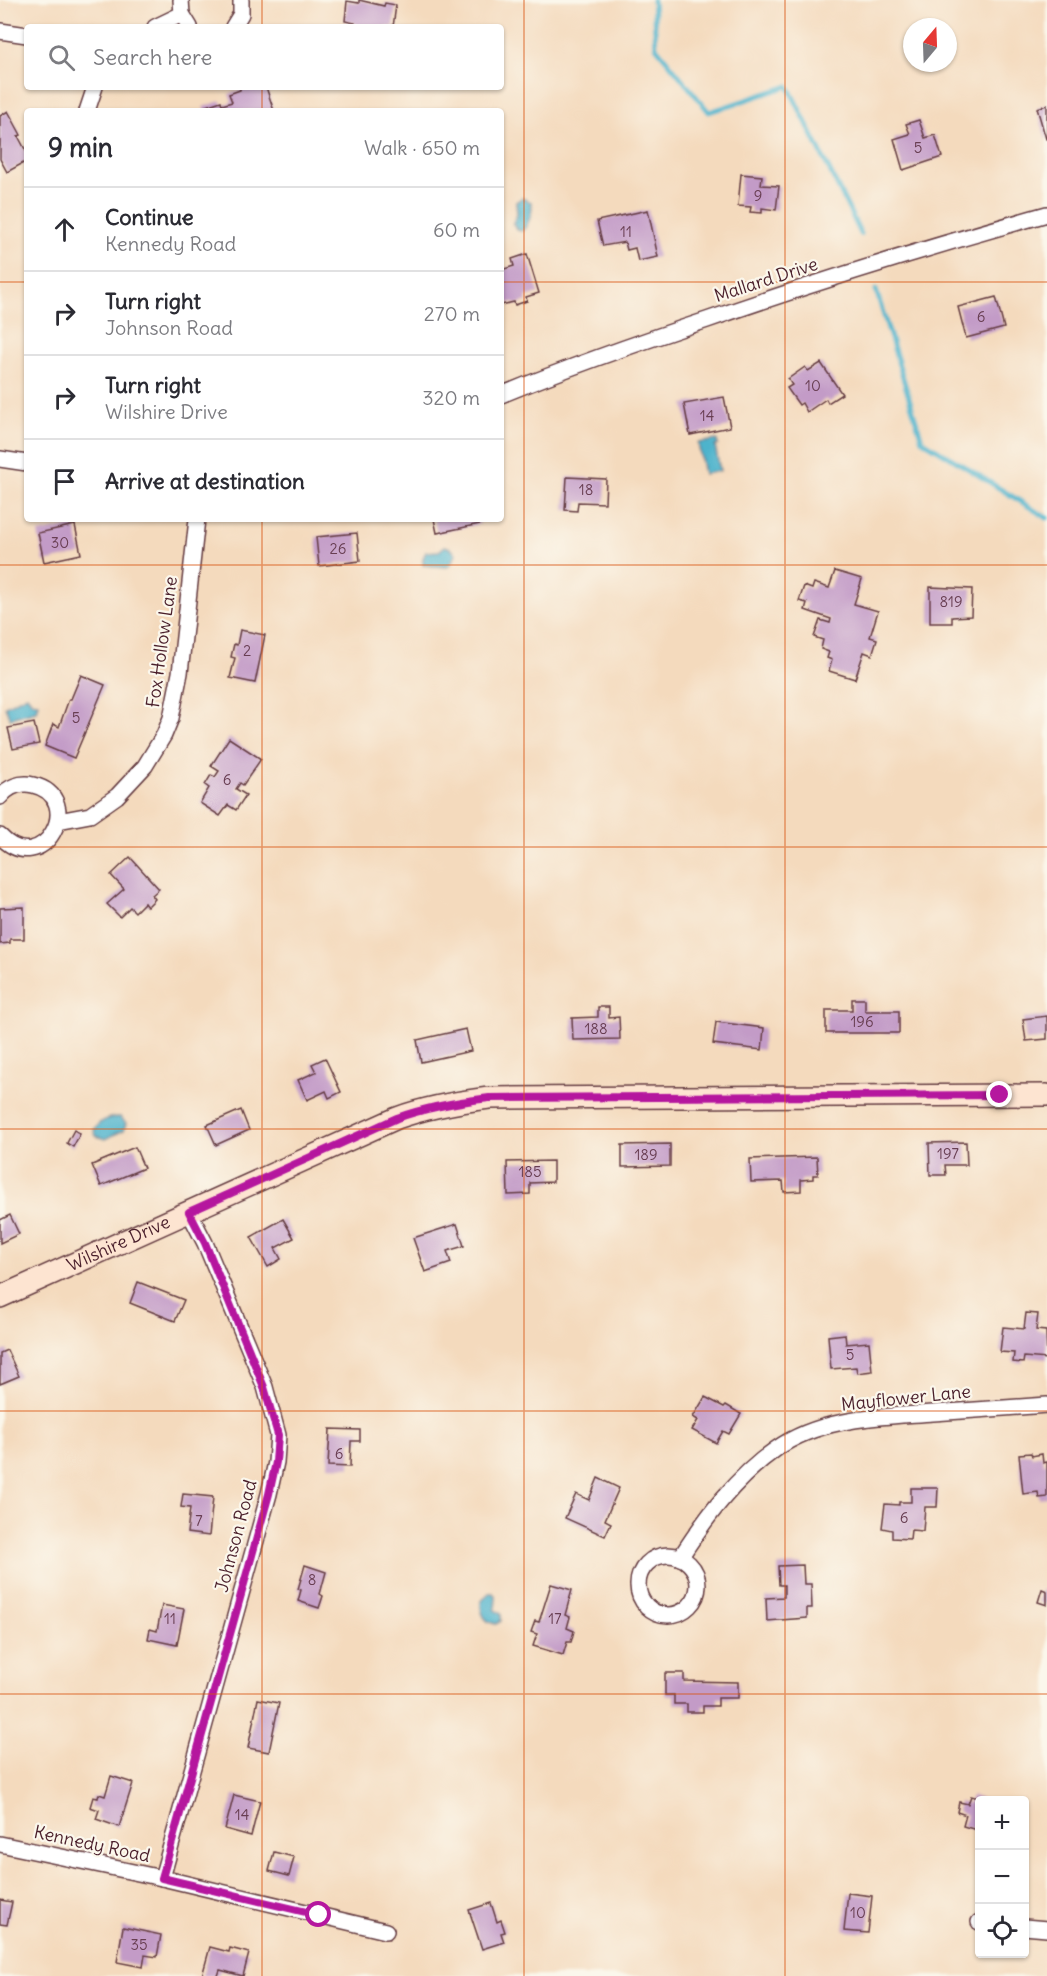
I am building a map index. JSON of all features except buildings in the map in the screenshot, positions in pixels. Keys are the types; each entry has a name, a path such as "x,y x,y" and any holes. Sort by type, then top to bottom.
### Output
{"street":[{"path":"235,24 241,14 241,0"},
{"path":"159,24 181,7 189,24"},
{"path":"0,31 24,35"},
{"path":"88,108 94,90"},
{"name":"Mallard Drive","path":"504,394 601,355 748,306 958,239 1047,214"},
{"path":"0,459 24,463"},
{"name":"Fox Hollow Lane","path":"58,821 90,814 117,796 145,766 164,735 171,718 180,673 197,522"},
{"path":"0,797 18,785 36,786 52,797 57,808 58,821 50,838 34,848 15,847 0,836"},
{"name":"Wilshire Drive","path":"0,1297 397,1118 420,1109 446,1103 489,1098 1047,1095"},
{"name":"Johnson Road","path":"162,1878 269,1494 276,1462 278,1435 264,1387 205,1243 189,1212"},
{"name":"Mayflower Lane","path":"680,1558 704,1521 736,1483 777,1448 799,1436 820,1428 872,1417 1047,1405"},
{"path":"668,1555 680,1558 690,1565 696,1575 697,1593 692,1604 683,1611 671,1615 659,1614 648,1608 641,1598 638,1586 639,1574 646,1564 656,1557 668,1555"},
{"name":"Kennedy Road","path":"0,1844 162,1878 386,1931"},
{"path":"1029,1927 1047,1929"}],"water":[{"path":"522,198 531,202 532,209 530,218 522,231 517,230 513,223 517,214 516,202"},
{"path":"717,440 718,445 715,446 720,471 704,474 698,443"},
{"path":"445,546 456,554 450,565 447,567 423,565 426,552 439,551"},
{"path":"27,695 32,702 38,703 36,711 10,718 5,706"},
{"path":"120,1117 126,1123 124,1130 105,1139 96,1136 94,1130 98,1124"},
{"path":"489,1593 493,1593 496,1597 495,1610 501,1614 501,1621 496,1624 484,1617 482,1610 481,1602"}],"waterway":[{"path":"653,0 656,47 709,112 788,86 861,234"},
{"path":"876,290 922,440 1047,518"}],"route":[{"path":"319,1915 162,1878 269,1494 276,1462 278,1435 264,1387 205,1243 189,1212 397,1118 420,1109 446,1103 489,1098 1000,1095"}]}
